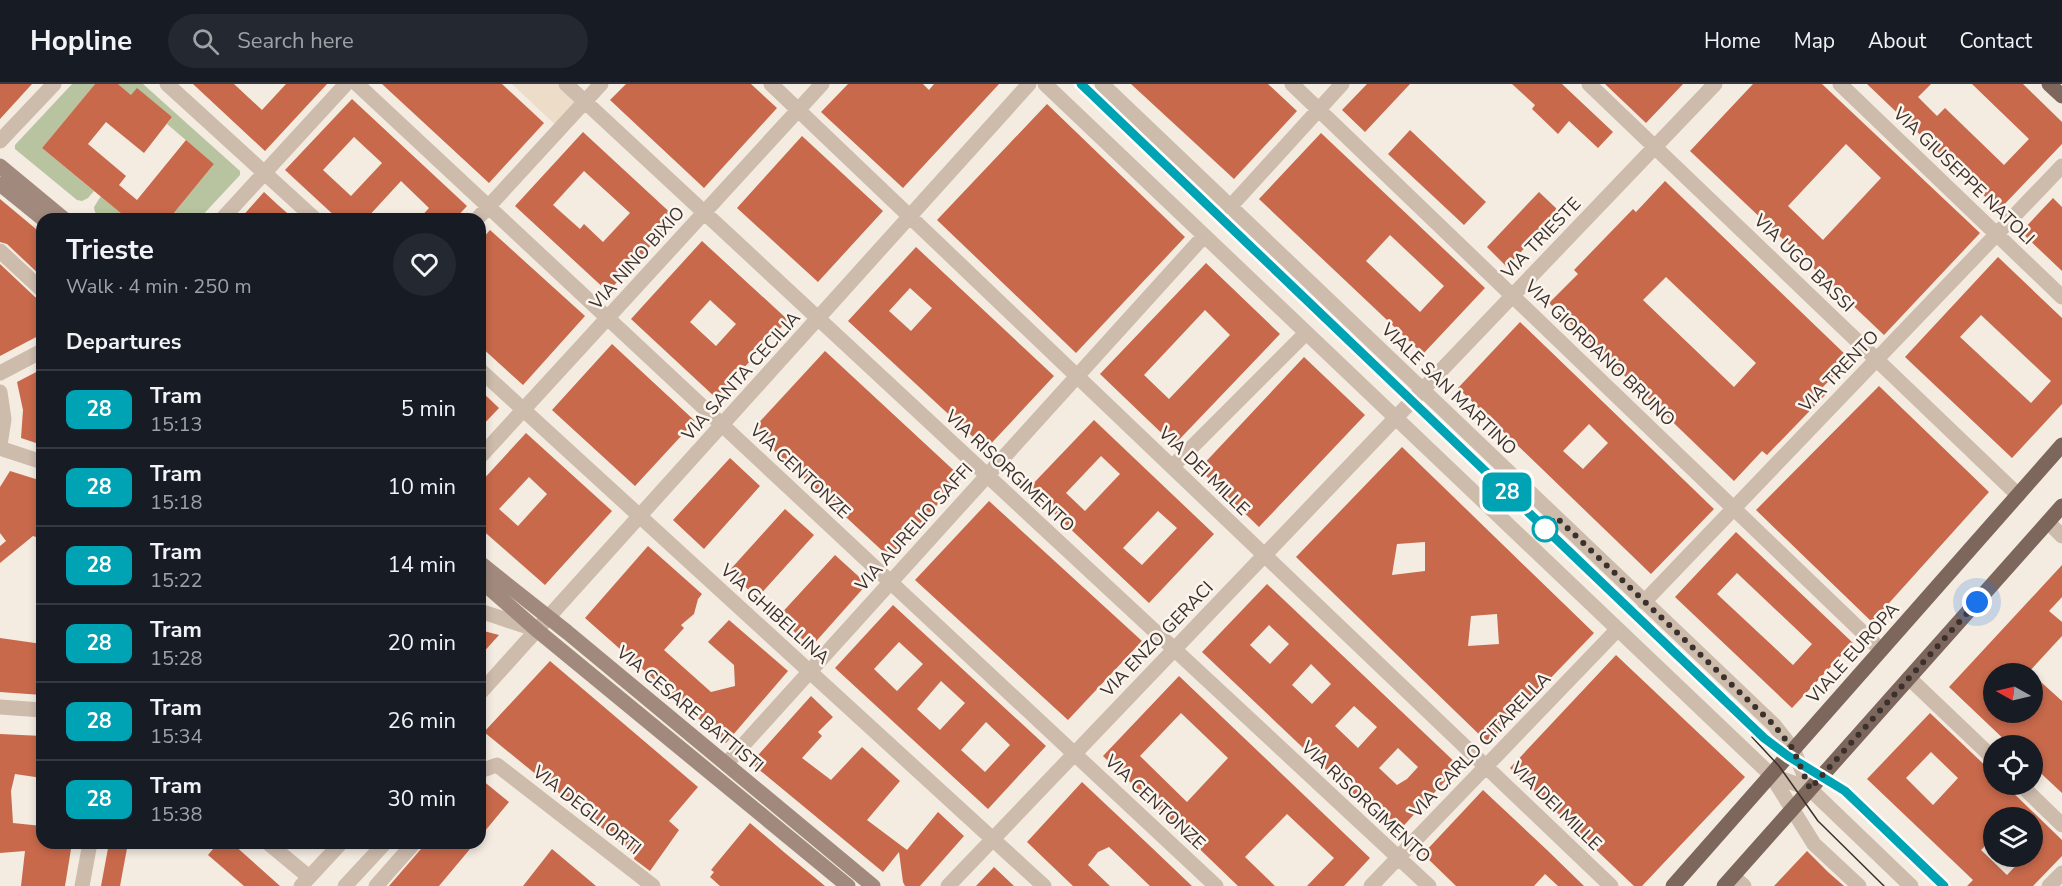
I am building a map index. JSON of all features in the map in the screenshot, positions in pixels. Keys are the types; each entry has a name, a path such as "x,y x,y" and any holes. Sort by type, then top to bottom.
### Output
{"main road":[{"path":"2049,84 2062,96"},
{"path":"0,166 57,213"},
{"path":"0,184 36,213"},
{"name":"VIALE EUROPA","path":"1673,886 2062,446"},
{"path":"1734,883 1792,809 2062,506"},
{"name":"VIA CESARE BATTISTI","path":"486,568 873,886"},
{"name":"VIA CESARE BATTISTI","path":"486,585 538,631 848,886"}],"street":[{"path":"0,141 54,84"},
{"path":"167,84 308,213"},
{"path":"227,213 346,84"},
{"name":"VIA CENTONZE","path":"357,84 1216,886"},
{"name":"VIA RISORGIMENTO","path":"566,84 1429,886"},
{"path":"482,213 601,84"},
{"name":"VIA DEI MILLE","path":"771,84 1611,886"},
{"name":"VIA NINO BIXIO","path":"486,450 822,84"},
{"name":"VIA SANTA CECILIA","path":"486,687 1029,84"},
{"path":"1045,84 1771,775 1814,844 1859,886"},
{"name":"VIALE SAN MARTINO","path":"1102,84 1774,725 1793,749 1810,789"},
{"name":"VIA GIORDANO BRUNO","path":"1292,84 1881,650"},
{"path":"1230,207 1342,84"},
{"name":"VIA UGO BASSI","path":"1589,84 2018,495"},
{"name":"VIA TRIESTE","path":"1395,418 1715,84"},
{"name":"VIA GIUSEPPE NATOLI","path":"1840,84 2062,297"},
{"name":"VIA TRENTO","path":"1644,602 2062,166"},
{"name":"VIA AURELIO SAFFI","path":"726,764 1204,236"},
{"path":"0,251 36,284"},
{"path":"1172,467 1306,333"},
{"path":"0,373 36,354"},
{"name":"VIA GHIBELLINA","path":"486,376 1044,886"},
{"path":"0,392 4,419 0,446 36,460"},
{"name":"VIA ENZO GERACI","path":"948,886 1395,418"},
{"path":"2048,522 2062,536"},
{"path":"486,613 538,631"},
{"name":"VIA CARLO CITARELLA","path":"1371,886 1617,630"},
{"path":"1909,678 1983,749"},
{"path":"0,707 36,710"},
{"name":"VIA DEGLI ORTI","path":"486,769 497,765 653,886"},
{"path":"1771,775 1810,789 1911,886"},
{"path":"2031,795 2062,825"},
{"path":"82,886 89,849"},
{"path":"274,849 305,881 334,849"},
{"path":"345,886 379,849"},
{"path":"376,886 409,849"},
{"path":"2049,886 2062,873"}],"green space":[{"path":"72,84 95,84 42,148 94,191 82,201 77,200 15,149 15,145"},
{"path":"118,84 143,84 240,171 240,175 205,213 174,213 214,164 167,124 172,117 131,95"},
{"path":"101,196 121,213 96,213 94,207"}],"shaded area":[{"path":"512,84 566,84 585,102 560,129"}],"building":[{"path":"0,84 32,84 0,119"},
{"path":"95,84 118,84 131,95 137,88 172,117 144,153 106,122 88,144 126,176 119,185 137,200 186,140 214,164 174,213 121,213 42,148"},
{"path":"193,84 234,84 262,110 286,84 327,84 265,151"},
{"path":"382,84 502,84 544,123 489,183"},
{"path":"626,84 751,84 777,108 704,188 610,100"},
{"path":"848,84 923,84 929,90 934,84 999,84 903,188 821,112"},
{"path":"1131,84 1268,84 1297,111 1234,179"},
{"path":"1367,84 1410,84 1365,132 1342,110"},
{"path":"1512,84 1562,84 1613,132 1598,148 1569,121 1558,134 1532,109 1535,105"},
{"path":"1605,84 1683,84 1646,123"},
{"path":"1753,84 1822,84 1980,233 1884,335 1690,151","holes":["1846,144 1881,178 1823,240 1788,206"]},
{"path":"1867,84 1931,84 1918,97 1937,116 1945,108 2004,165 2029,139 1972,84 2023,84 2062,122 2062,144 1999,210"},
{"path":"352,99 467,206 461,213 424,213 429,208 401,181 372,213 332,213 285,170","holes":["354,137 382,163 351,196 323,170"]},
{"path":"1047,104 1185,237 1076,353 937,220"},
{"path":"1410,130 1486,202 1464,225 1388,154"},
{"path":"583,132 676,218 608,292 515,206","holes":["584,171 630,213 603,242 584,224 580,229 553,205"]},
{"path":"1321,133 1485,288 1423,354 1259,199","holes":["1390,235 1444,286 1420,312 1366,261"]},
{"path":"802,136 883,211 818,282 737,208"},
{"path":"1665,181 1850,359 1821,389 1826,394 1767,455 1762,451 1734,481 1549,303 1578,274 1574,270 1633,209 1636,212","holes":["1666,277 1756,363 1734,387 1643,300"]},
{"path":"264,192 287,213 245,213"},
{"path":"1539,192 1559,211 1507,267 1487,247"},
{"path":"2053,198 2062,207 2062,271 2021,232"},
{"path":"0,199 36,229 36,271 7,244 0,242"},
{"path":"490,230 585,316 523,385 486,351 486,234"},
{"path":"702,241 788,320 716,398 631,319","holes":["710,300 736,324 716,346 690,322"]},
{"path":"916,247 1054,376 986,449 848,321","holes":["910,288 932,308 911,331 889,311"]},
{"path":"1998,257 2062,318 2062,404 2012,458 1905,357","holes":["1981,315 2051,381 2031,403 1960,337"]},
{"path":"1206,263 1280,334 1174,445 1100,374","holes":["1205,310 1230,335 1169,399 1144,375"]},
{"path":"0,264 36,297 36,337 0,356"},
{"path":"1520,322 1714,509 1651,574 1458,388","holes":["1589,424 1608,443 1583,469 1563,451"]},
{"path":"612,344 695,421 635,486 552,410"},
{"path":"825,351 962,478 889,557 752,430"},
{"path":"1304,357 1365,415 1259,527 1199,469"},
{"path":"36,372 36,443 21,438 23,410 17,382"},
{"path":"1879,386 1989,492 1872,622 1756,510"},
{"path":"486,396 499,408 486,422"},
{"path":"1094,420 1214,534 1149,603 1028,489","holes":["1101,456 1120,474 1085,511 1066,493","1158,511 1177,528 1142,565 1123,548"]},
{"path":"526,433 612,511 545,585 486,533 486,476","holes":["529,477 547,494 518,526 499,509"]},
{"path":"1402,447 1594,633 1488,743 1296,557","holes":["1425,542 1425,571 1392,575 1397,544","1497,614 1499,644 1468,646 1471,616"]},
{"path":"730,458 760,486 704,549 673,520"},
{"path":"10,471 36,479 36,537 33,536 0,563 0,546 6,541 0,533 0,487"},
{"path":"989,501 1142,641 1068,720 915,580"},
{"path":"785,509 814,535 757,598 729,571"},
{"path":"1736,532 1853,643 1792,708 1675,597","holes":["1737,573 1812,644 1793,665 1717,594"]},
{"path":"648,546 702,594 698,599 694,614 681,625 684,628 664,650 711,692 735,686 734,665 708,642 729,620 788,671 726,743 585,618"},
{"path":"835,555 867,584 811,647 778,617"},
{"path":"2062,565 2062,597 2049,611 2062,622 2062,636 2037,663 1983,663 1983,719 1949,687"},
{"path":"1267,584 1459,766 1395,835 1202,652","holes":["1269,625 1289,644 1270,664 1250,645","1311,664 1331,684 1312,704 1292,685","1354,706 1377,727 1358,748 1335,726","1398,748 1418,767 1407,779 1397,785 1379,768"]},
{"path":"893,605 1046,746 988,809 835,668","holes":["899,642 923,664 897,691 874,669","941,681 965,703 940,730 917,709","986,722 1010,745 985,772 961,750"]},
{"path":"486,632 499,635 486,649"},
{"path":"0,638 36,643 36,695 0,692"},
{"path":"1616,655 1745,777 1642,886 1634,886 1510,768"},
{"path":"550,661 698,787 669,821 679,830 650,871 634,859 635,855 486,734 486,730"},
{"path":"1179,676 1370,858 1344,886 1307,886 1334,858 1287,814 1245,857 1275,886 1238,886 1103,756","holes":["1181,713 1228,758 1187,802 1140,756"]},
{"path":"2043,684 2062,701 2062,793 2043,775 2043,735 1999,735 1987,723 2043,723"},
{"path":"811,696 833,717 818,732 822,736 802,758 831,780 862,747 900,781 867,820 907,850 938,812 964,836 920,886 905,886 899,852 883,872 751,763"},
{"path":"1930,713 1983,764 1983,795 2015,795 2028,807 1983,807 1983,848 1981,850 1983,867 1999,867 2007,875 2015,867 2043,867 2043,822 2062,840 2062,856 2033,886 1967,886 1973,880 1867,779","holes":["1931,752 1958,778 1933,805 1906,778"]},
{"path":"0,734 36,736 36,777 15,774 11,791 13,823 36,825 36,849 71,849 65,886 21,886 25,851 0,853"},
{"path":"1082,782 1192,886 1150,886 1109,847 1098,852 1088,865 1110,886 1073,886 1027,842"},
{"path":"486,783 509,802 486,830"},
{"path":"1483,790 1584,886 1558,886 1545,874 1534,886 1456,886 1423,854"},
{"path":"750,823 825,886 720,886 710,877 714,872 711,870"},
{"path":"108,849 127,849 120,886 101,886"},
{"path":"213,849 239,849 280,886 244,886 208,855"},
{"path":"421,849 470,849 439,886 389,886"},
{"path":"552,849 596,886 523,886"},
{"path":"1807,851 1828,872 1844,886 1774,886"},
{"path":"994,867 1014,886 976,886"}],"tram line":[{"path":"1081,84 1764,738 1788,756 1845,791 1944,886"},
{"name":"28","path":"1081,84 1764,738 1788,756 1845,791 1944,886"},
{"path":"1752,737 1779,766 1818,821 1884,886"}],"route":[{"path":"1545,529 1556,517 1774,725 1793,749 1810,789 1977,602"}]}
